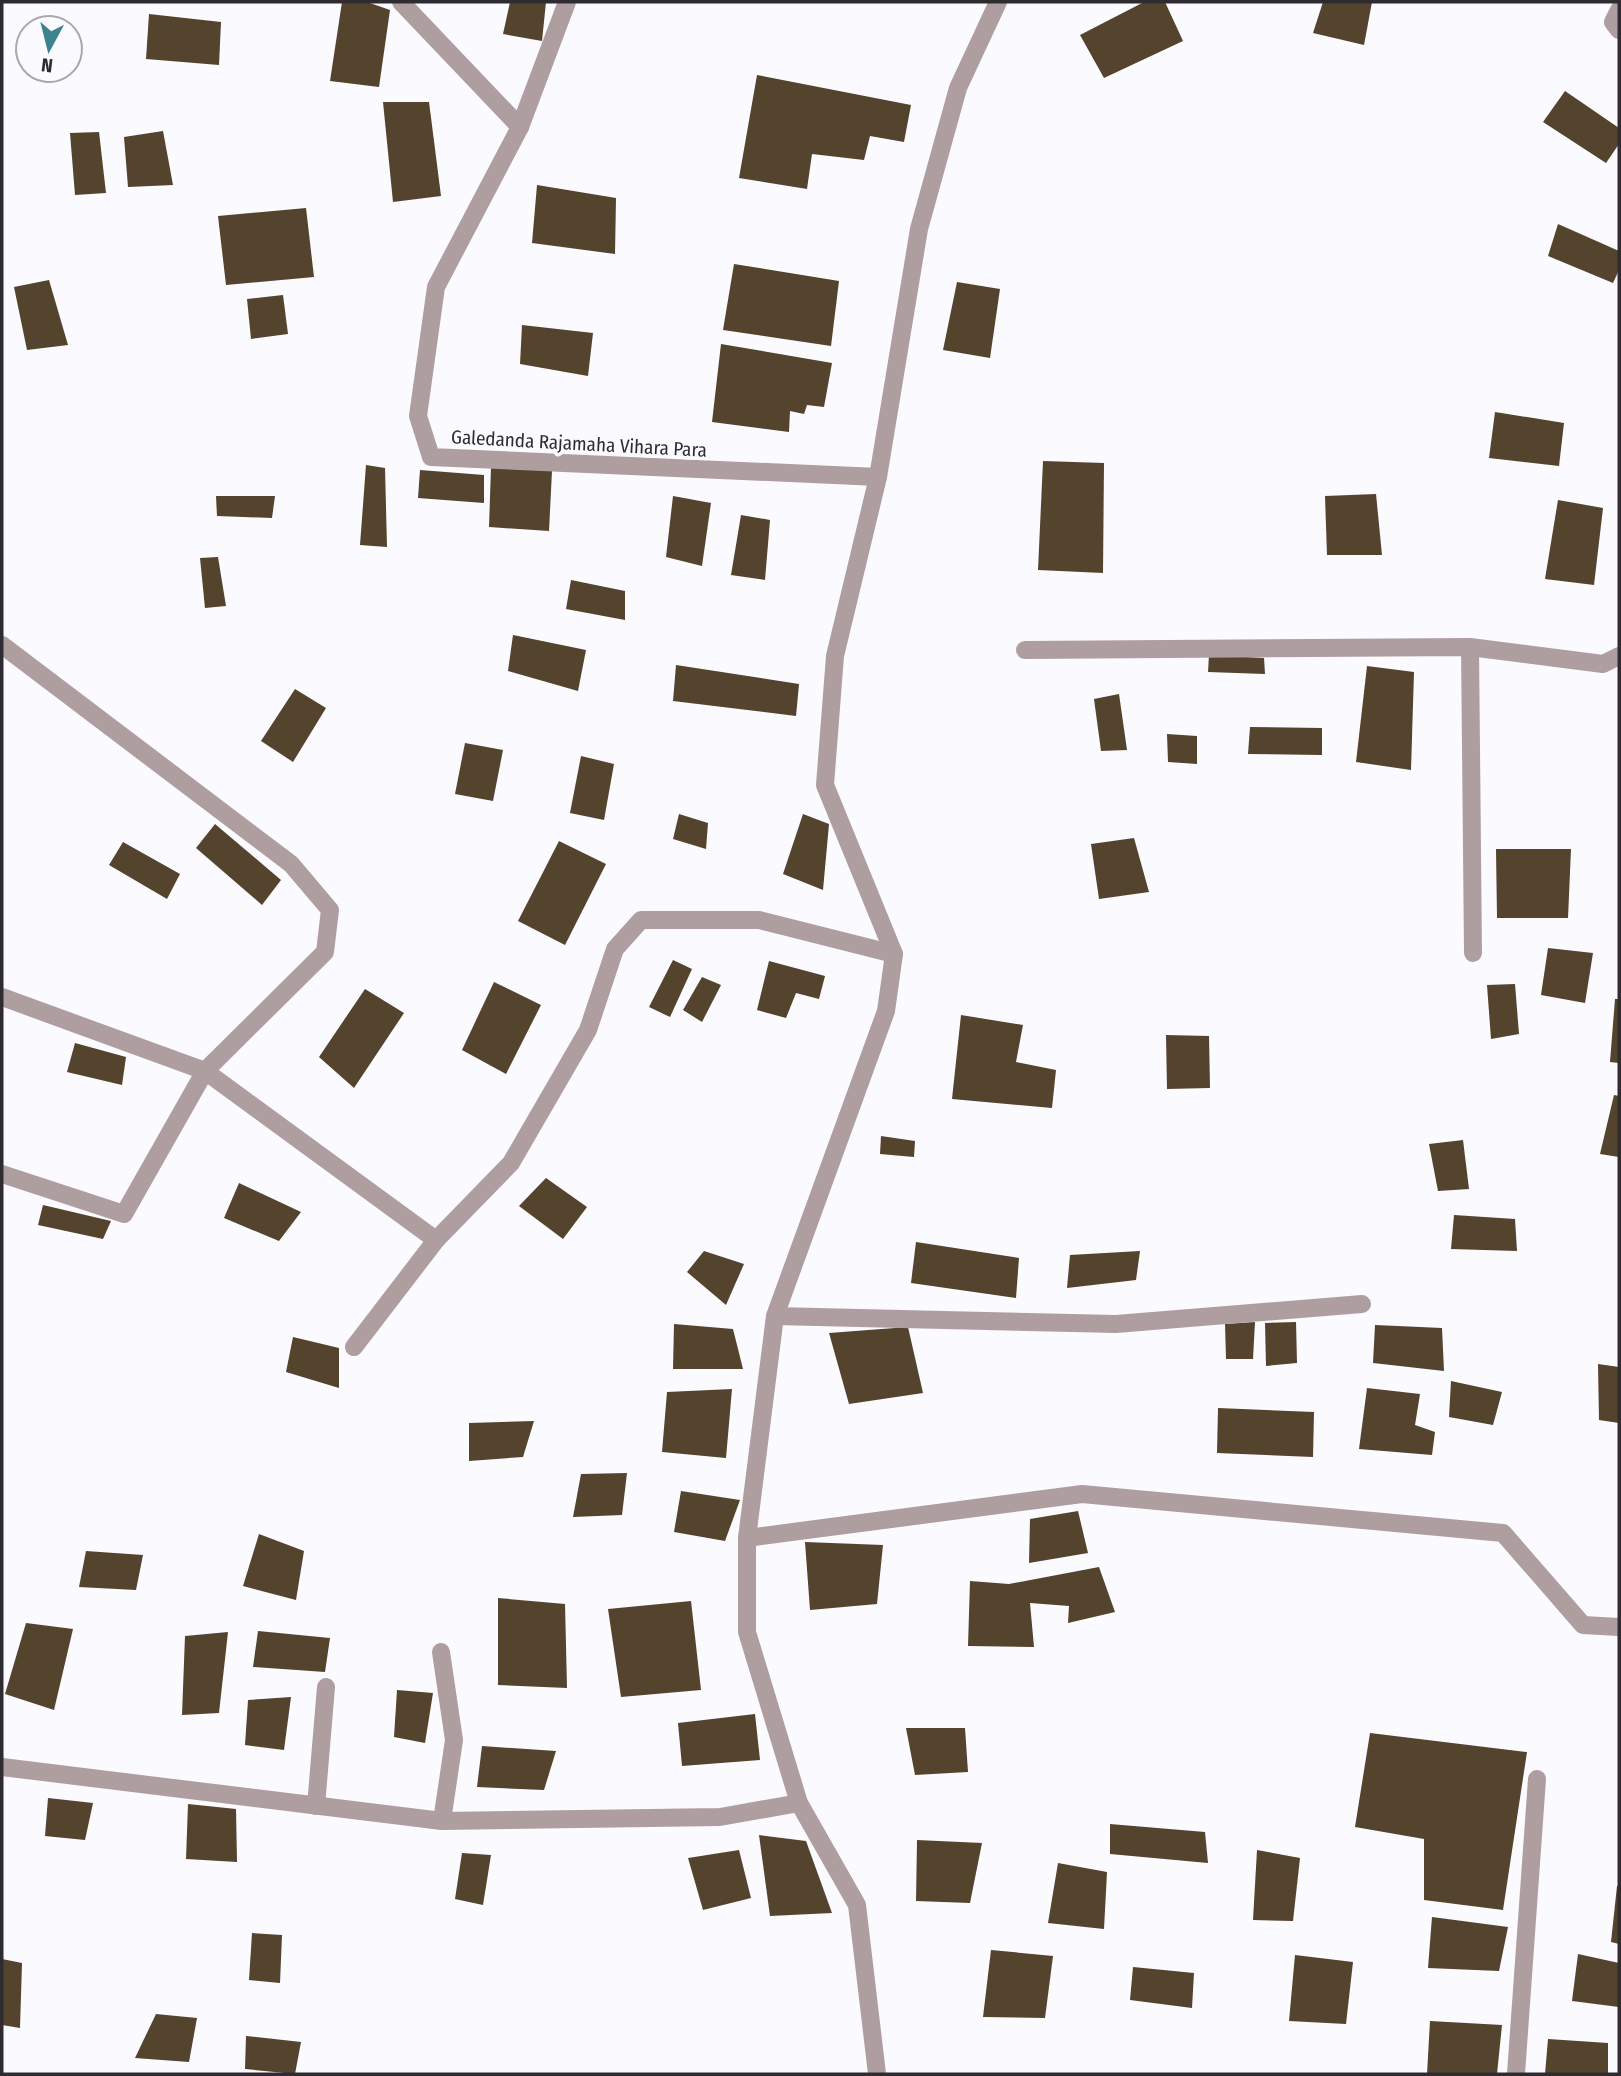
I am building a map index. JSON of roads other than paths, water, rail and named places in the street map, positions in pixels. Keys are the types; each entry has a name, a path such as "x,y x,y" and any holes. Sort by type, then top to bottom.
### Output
{"street":[{"path":"401,2 520,127"},
{"name":"Galedanda Rajamaha Vihara Para","path":"567,2 520,127 436,287 418,416 430,457 878,477"},
{"path":"877,2074 857,1905 799,1802 747,1632 747,1538 775,1316 886,1011 894,954 825,785 835,656 878,477 919,229 958,88 998,2"},
{"path":"1619,9 1613,22 1619,30"},
{"path":"2,645 291,864 330,910 324,952 205,1071 124,1214 2,1174"},
{"path":"1025,650 1470,647 1603,664 1619,656"},
{"path":"1470,647 1473,953"},
{"path":"354,1347 436,1240 511,1163 588,1030 615,949 641,920 759,920 894,954"},
{"path":"2,997 205,1071 436,1240"},
{"path":"775,1316 1116,1324 1362,1304"},
{"path":"747,1538 1082,1494 1503,1533 1583,1625 1619,1627"},
{"path":"440,1652 454,1740 442,1821"},
{"path":"316,1806 326,1687"},
{"path":"2,1767 442,1821 720,1817 799,1802"},
{"path":"1516,2074 1536,1779"}]}
